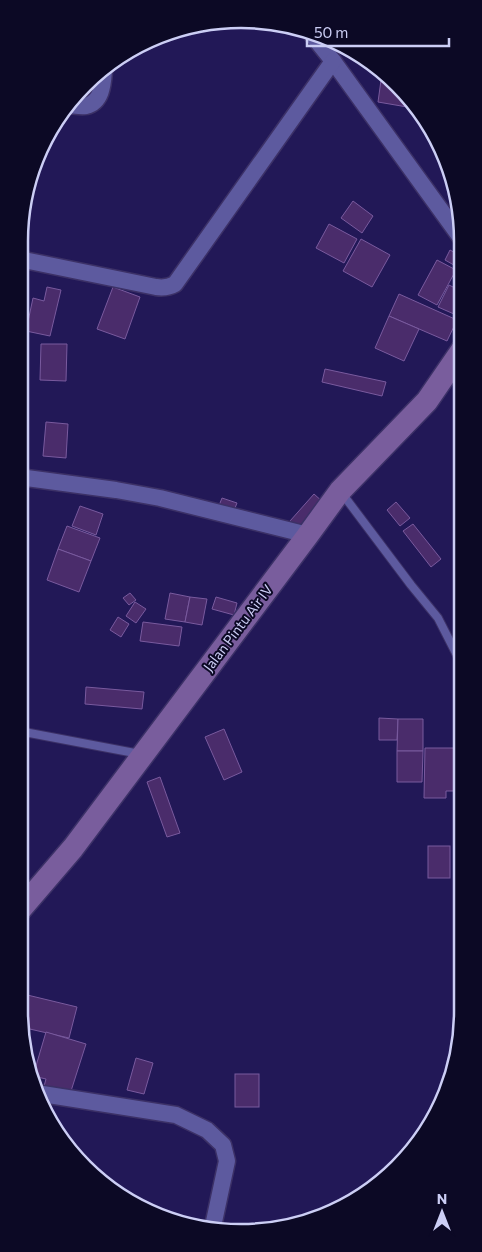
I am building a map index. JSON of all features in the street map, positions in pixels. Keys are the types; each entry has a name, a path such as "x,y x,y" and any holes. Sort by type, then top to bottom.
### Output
{"main road":[{"name":"Jalan Pintu Air IV","path":"28,900 72,848 143,755 340,491 428,401 454,362"}],"street":[{"path":"318,42 454,228"},
{"path":"28,261 156,287 164,288 175,284 333,60"},
{"path":"76,106 92,104 98,98 102,90 103,78"},
{"path":"28,478 107,488 160,498 308,535"},
{"path":"45,1094 176,1115 207,1130 223,1146 227,1161 214,1223"}],"lane":[{"path":"340,491 438,618 454,649"},
{"path":"28,733 143,755"}],"building":[{"path":"381,79 407,107 378,102"},
{"path":"353,201 373,216 362,233 341,218"},
{"path":"329,224 357,239 344,263 316,248"},
{"path":"361,239 390,255 372,287 343,271"},
{"path":"450,250 454,252 454,265 445,260"},
{"path":"437,260 454,269 454,274 437,305 418,295"},
{"path":"449,285 454,288 454,314 438,307"},
{"path":"47,287 61,290 50,336 28,331 33,298 44,301"},
{"path":"113,287 140,297 125,339 97,329"},
{"path":"399,294 454,319 454,326 447,341 389,316"},
{"path":"389,316 419,329 404,361 375,348"},
{"path":"41,344 67,344 66,381 40,380"},
{"path":"325,369 386,382 382,396 322,382"},
{"path":"46,422 68,424 66,458 43,456"},
{"path":"314,494 324,503 300,530 290,521"},
{"path":"222,498 237,503 233,513 218,508"},
{"path":"396,502 410,518 400,526 387,510"},
{"path":"80,506 103,514 96,535 72,526"},
{"path":"413,524 441,559 431,567 403,531"},
{"path":"67,526 100,538 91,561 58,549"},
{"path":"58,549 91,561 79,592 47,580"},
{"path":"130,593 136,600 129,605 123,598"},
{"path":"170,593 190,597 185,622 165,619"},
{"path":"190,597 207,599 202,625 185,622"},
{"path":"216,597 237,603 234,615 212,609"},
{"path":"135,602 146,609 136,623 126,616"},
{"path":"118,617 129,624 121,637 110,630"},
{"path":"143,622 182,627 179,646 140,641"},
{"path":"86,687 144,692 142,709 85,704"},
{"path":"379,718 398,719 397,740 379,740"},
{"path":"398,719 423,719 423,751 397,751"},
{"path":"224,729 242,772 224,780 205,737"},
{"path":"425,748 454,748 454,791 446,791 446,798 424,798"},
{"path":"397,751 423,751 422,782 397,782"},
{"path":"160,777 180,833 167,837 147,782"},
{"path":"428,846 450,846 450,878 428,878"},
{"path":"28,995 77,1007 69,1038 28,1029"},
{"path":"46,1032 86,1044 71,1091 59,1088 57,1094 43,1090 46,1079 38,1077 35,1068"},
{"path":"136,1058 153,1063 144,1094 127,1090"},
{"path":"235,1074 259,1074 259,1107 235,1107"}]}
